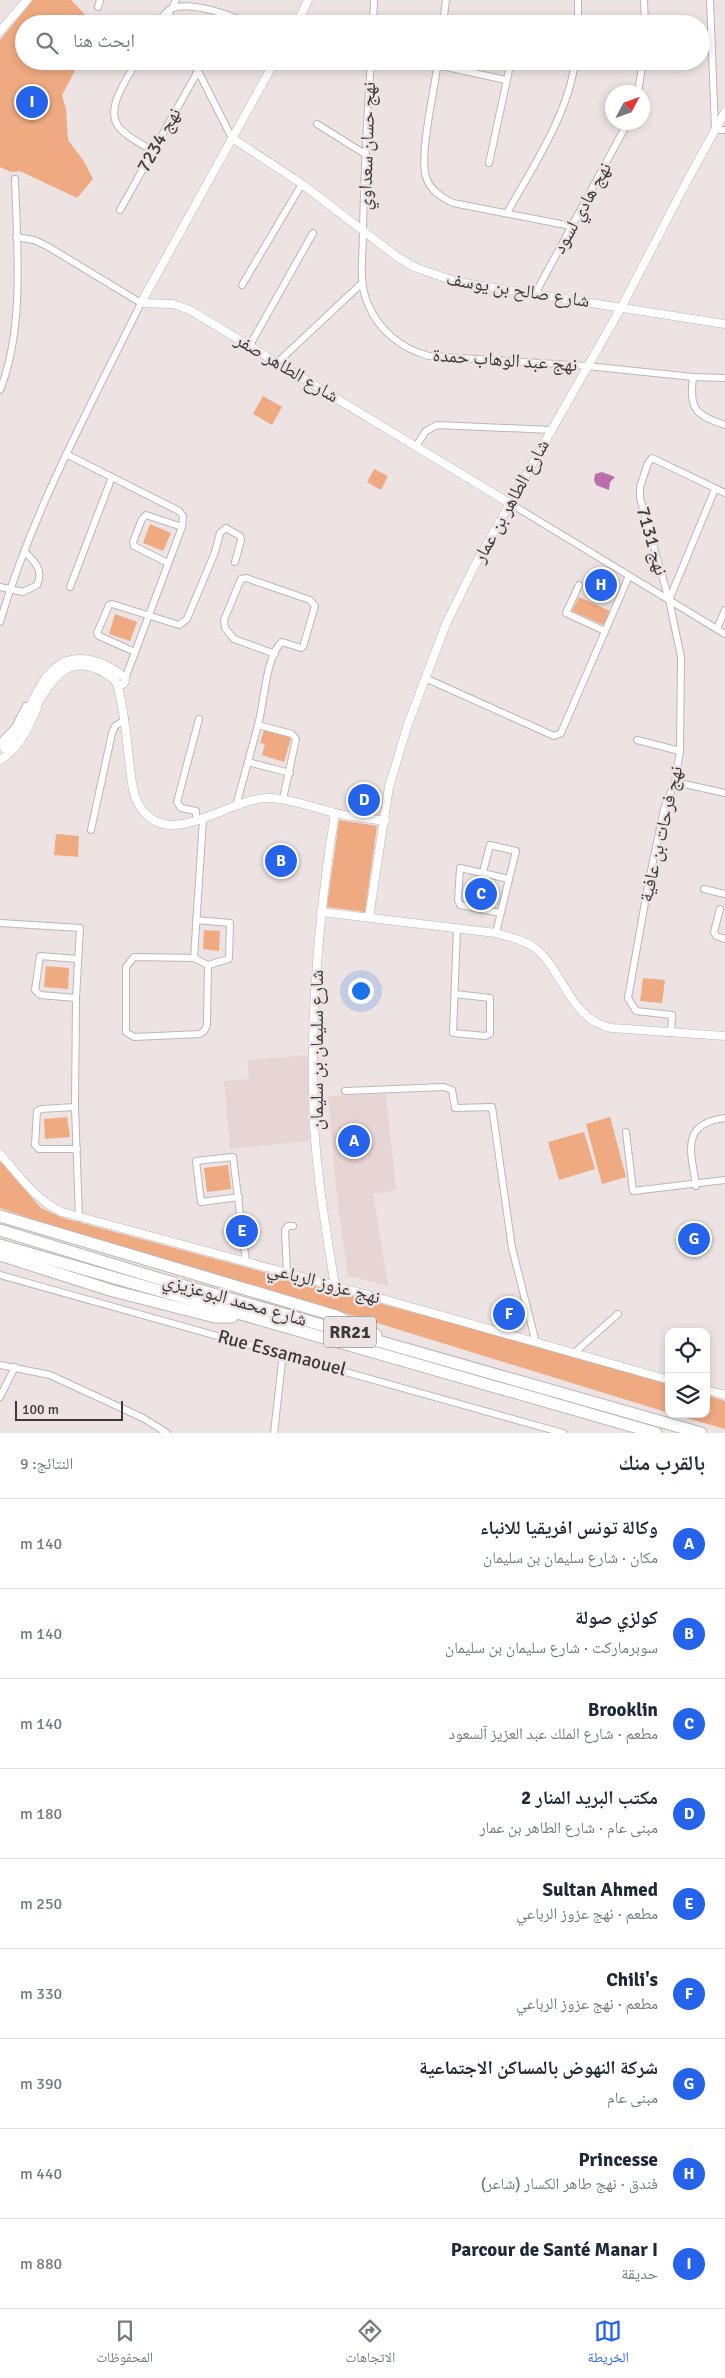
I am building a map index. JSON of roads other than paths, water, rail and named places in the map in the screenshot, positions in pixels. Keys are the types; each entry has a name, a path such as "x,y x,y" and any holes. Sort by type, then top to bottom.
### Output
{"highway":[{"path":"0,1216 336,1316 362,1327 386,1342"},
{"name":"شارع محمد البوعزيزي","path":"0,1230 143,1274 701,1433"},
{"name":"شارع محمد البوعزيزي","path":"0,1245 656,1433"},
{"path":"0,1255 113,1291 215,1316 245,1316"}],"street":[{"path":"0,31 27,0"},
{"path":"165,15 176,0"},
{"path":"301,15 308,0"},
{"path":"373,15 374,0"},
{"path":"444,15 446,0"},
{"path":"578,0 578,15"},
{"path":"644,0 645,15"},
{"path":"710,0 715,130 725,130"},
{"path":"170,10 171,15"},
{"path":"170,10 210,10 224,15"},
{"path":"132,70 116,103 114,117 122,130 153,152"},
{"path":"0,622 9,590 24,551 66,454 141,303 270,70"},
{"name":"نهج حسان سعداوي","path":"364,232 365,154 370,70"},
{"path":"437,70 423,164 430,186 441,197 453,203 571,226"},
{"path":"466,70 506,80"},
{"path":"489,163 509,70"},
{"path":"507,213 552,132 566,98 573,70"},
{"path":"639,85 642,70"},
{"path":"198,71 232,138"},
{"name":"نهج 7234","path":"120,210 198,71"},
{"name":"شارع الطاهر بن عمار","path":"369,917 389,787 398,755 446,624 475,564 511,504 622,306 725,112"},
{"path":"317,124 365,154"},
{"name":"نهج هادي لسود","path":"535,294 624,130"},
{"name":"شارع صالح بن يوسف","path":"232,138 302,184 396,256 436,276 458,282 622,306 725,324"},
{"path":"0,390 11,355 15,326 15,179"},
{"path":"242,285 302,184"},
{"name":"نهج عبد الوهاب حمدة","path":"364,232 362,283 368,304 380,325 394,341 414,352 429,356 587,366 692,377 725,378"},
{"path":"250,345 313,233"},
{"path":"16,237 34,240 48,246 141,303"},
{"path":"278,362 362,283"},
{"name":"شارع الطاهر صفر","path":"141,303 173,304 190,310 725,634"},
{"path":"692,377 691,393 693,405 698,413 707,419 725,425"},
{"path":"416,446 426,431 437,424 551,430"},
{"path":"66,454 179,511 183,516 182,527 136,652 121,680 134,793 142,809 156,821 180,825 236,806 268,798 284,799 335,813 385,821"},
{"name":"نهج 7131","path":"669,600 640,498 640,487 648,463 652,458 656,459 715,488"},
{"path":"70,587 112,477"},
{"path":"669,600 715,488 725,493"},
{"path":"168,563 134,546 133,542 142,519 146,515 182,527"},
{"path":"136,652 105,640 97,633 105,610 112,604 178,625 187,618 215,552 220,532 226,528 240,536 241,540 234,562"},
{"path":"0,587 9,590 30,590 37,586 41,577 35,562 24,551"},
{"path":"425,678 554,736 558,735 561,733 629,576"},
{"path":"236,806 278,646 282,642 303,647 315,606 310,600 246,578 241,579 224,620 225,628 234,639 275,654"},
{"path":"579,585 566,613 605,630"},
{"name":"نهج فرحات بن عافية","path":"669,600 681,657 680,750 674,782 661,820 628,994 629,1003 636,1011 672,1015 671,1033"},
{"path":"717,629 725,610"},
{"path":"1,747 16,734 46,676 59,664 76,659 103,663 121,680"},
{"path":"1,747 18,738 54,677 62,671 73,667 93,668 121,680"},
{"path":"0,760 22,740 39,702"},
{"path":"194,958 199,820 196,810 181,808 177,802 199,719"},
{"path":"91,830 112,733 116,726 125,720"},
{"path":"258,725 295,736 296,743 284,799"},
{"path":"637,740 680,750"},
{"path":"248,762 290,773"},
{"path":"674,782 725,793"},
{"name":"شارع سليمان بن سليمان","path":"335,813 320,912 314,1004 313,1098 321,1200 335,1286"},
{"path":"483,872 490,845 516,851 496,932"},
{"path":"500,913 463,906 459,903 460,868 483,872 508,880"},
{"path":"704,889 725,894"},
{"path":"720,909 714,932 716,936 725,939"},
{"path":"320,912 496,932 524,942 536,949 546,960 573,1000 592,1021 612,1028 725,1036"},
{"path":"196,920 228,922 230,926 229,959 208,965 194,958 137,956 127,963 124,1029 128,1035 143,1037 200,1034 204,1032 208,1025 208,965"},
{"path":"0,923 80,928 76,998 75,1107 79,1218"},
{"path":"455,994 490,998 490,1034 485,1036 452,1033 457,928"},
{"path":"76,998 40,995 35,990 40,956 78,959"},
{"path":"345,1091 444,1087 452,1090 455,1108 492,1107 512,1248 536,1343"},
{"path":"75,1107 41,1109 37,1111 35,1145 39,1149 76,1149"},
{"path":"696,1184 690,1144 692,1135 706,1122 725,1118"},
{"path":"626,1132 633,1191 725,1180"},
{"name":"نهج عزوز الرباعي","path":"0,1154 46,1205 79,1218 335,1286 665,1379"},
{"path":"239,1198 201,1202 197,1160 233,1157 239,1198 246,1262"},
{"path":"287,1274 285,1230 288,1226 294,1226"},
{"name":"Rue Essamaouel","path":"0,1275 563,1433"},
{"path":"574,1353 618,1314"},
{"path":"274,1433 283,1353"},
{"path":"0,1365 50,1375 143,1418 167,1433"},
{"path":"0,1397 14,1367"},
{"path":"710,1391 725,1395"}],"place":[{"name":"Parcour de Santé Manar I","path":"32,102"},
{"name":"Princesse","path":"601,585"},
{"name":"مكتب البريد المنار 2","path":"364,800"},
{"name":"كولزي صولة","path":"281,861"},
{"name":"Brooklin","path":"481,894"},
{"name":"وكالة تونس افريقيا للانباء","path":"354,1141"},
{"name":"Sultan Ahmed","path":"242,1231"},
{"name":"شركة النهوض بالمساكن الاجتماعية","path":"694,1239"},
{"name":"Chili's","path":"509,1314"}]}
